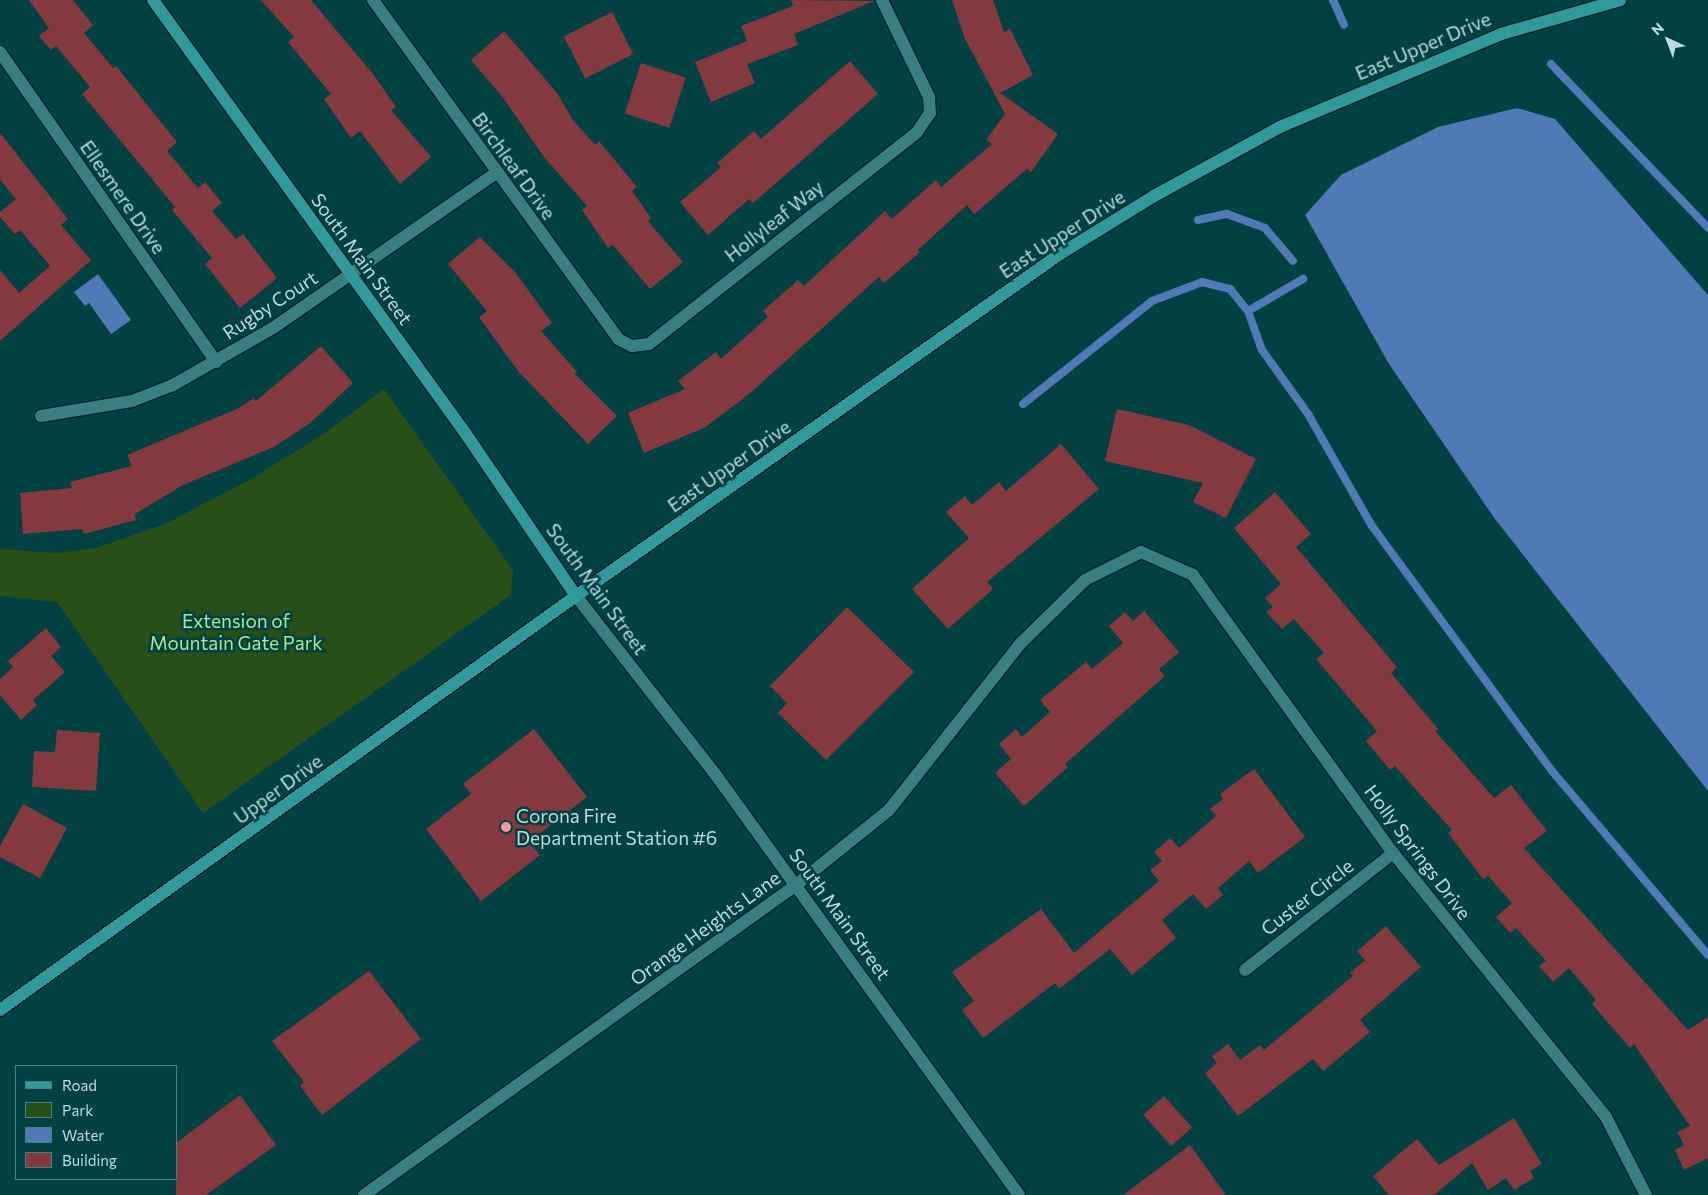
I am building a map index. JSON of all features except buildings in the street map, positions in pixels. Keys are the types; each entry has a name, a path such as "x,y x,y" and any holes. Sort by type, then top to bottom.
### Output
{"main road":[{"name":"South Main Street","path":"153,0 466,434 576,596"},
{"name":"East Upper Drive","path":"576,596 1060,254 1154,196 1289,123 1501,34 1620,0"},
{"name":"Upper Drive","path":"0,1010 576,596"}],"street":[{"name":"Birchleaf Drive","path":"373,0 496,173 618,339 632,346"},
{"name":"Hollyleaf Way","path":"632,346 649,344 917,132 930,113 929,97 882,0"},
{"name":"Ellesmere Drive","path":"0,53 216,362"},
{"name":"Rugby Court","path":"41,416 132,401 173,385 273,328 496,173"},
{"name":"Holly Springs Drive","path":"1141,552 1193,575 1393,853 1606,1117 1646,1195"},
{"name":"Orange Heights Lane","path":"364,1195 796,886 889,810 1021,643 1085,580 1141,552"},
{"name":"South Main Street","path":"576,596 718,778 1019,1195"},
{"name":"Custer Circle","path":"1245,970 1393,853"}],"green space":[{"name":"Extension of Mountain Gate Park","path":"384,389 513,570 511,595 203,813 57,602 0,596 0,549 56,553 96,548 165,524 249,480 322,435"}],"water":[{"path":"1517,108 1555,119 1708,295 1708,791 1495,519 1389,364 1305,215 1341,175 1438,127"},
{"path":"98,274 131,320 111,334 89,303 85,306 74,292"}],"waterway":[{"path":"1333,0 1344,25"},
{"path":"1551,64 1708,228"},
{"path":"1198,220 1227,214 1265,228 1293,261"},
{"path":"1023,404 1152,301 1202,282 1230,289 1248,311 1303,279"},
{"path":"1248,311 1262,350 1308,414 1372,526 1552,771 1708,955"}],"place":[{"name":"Corona Fire Department Station #6","path":"506,827"}]}
